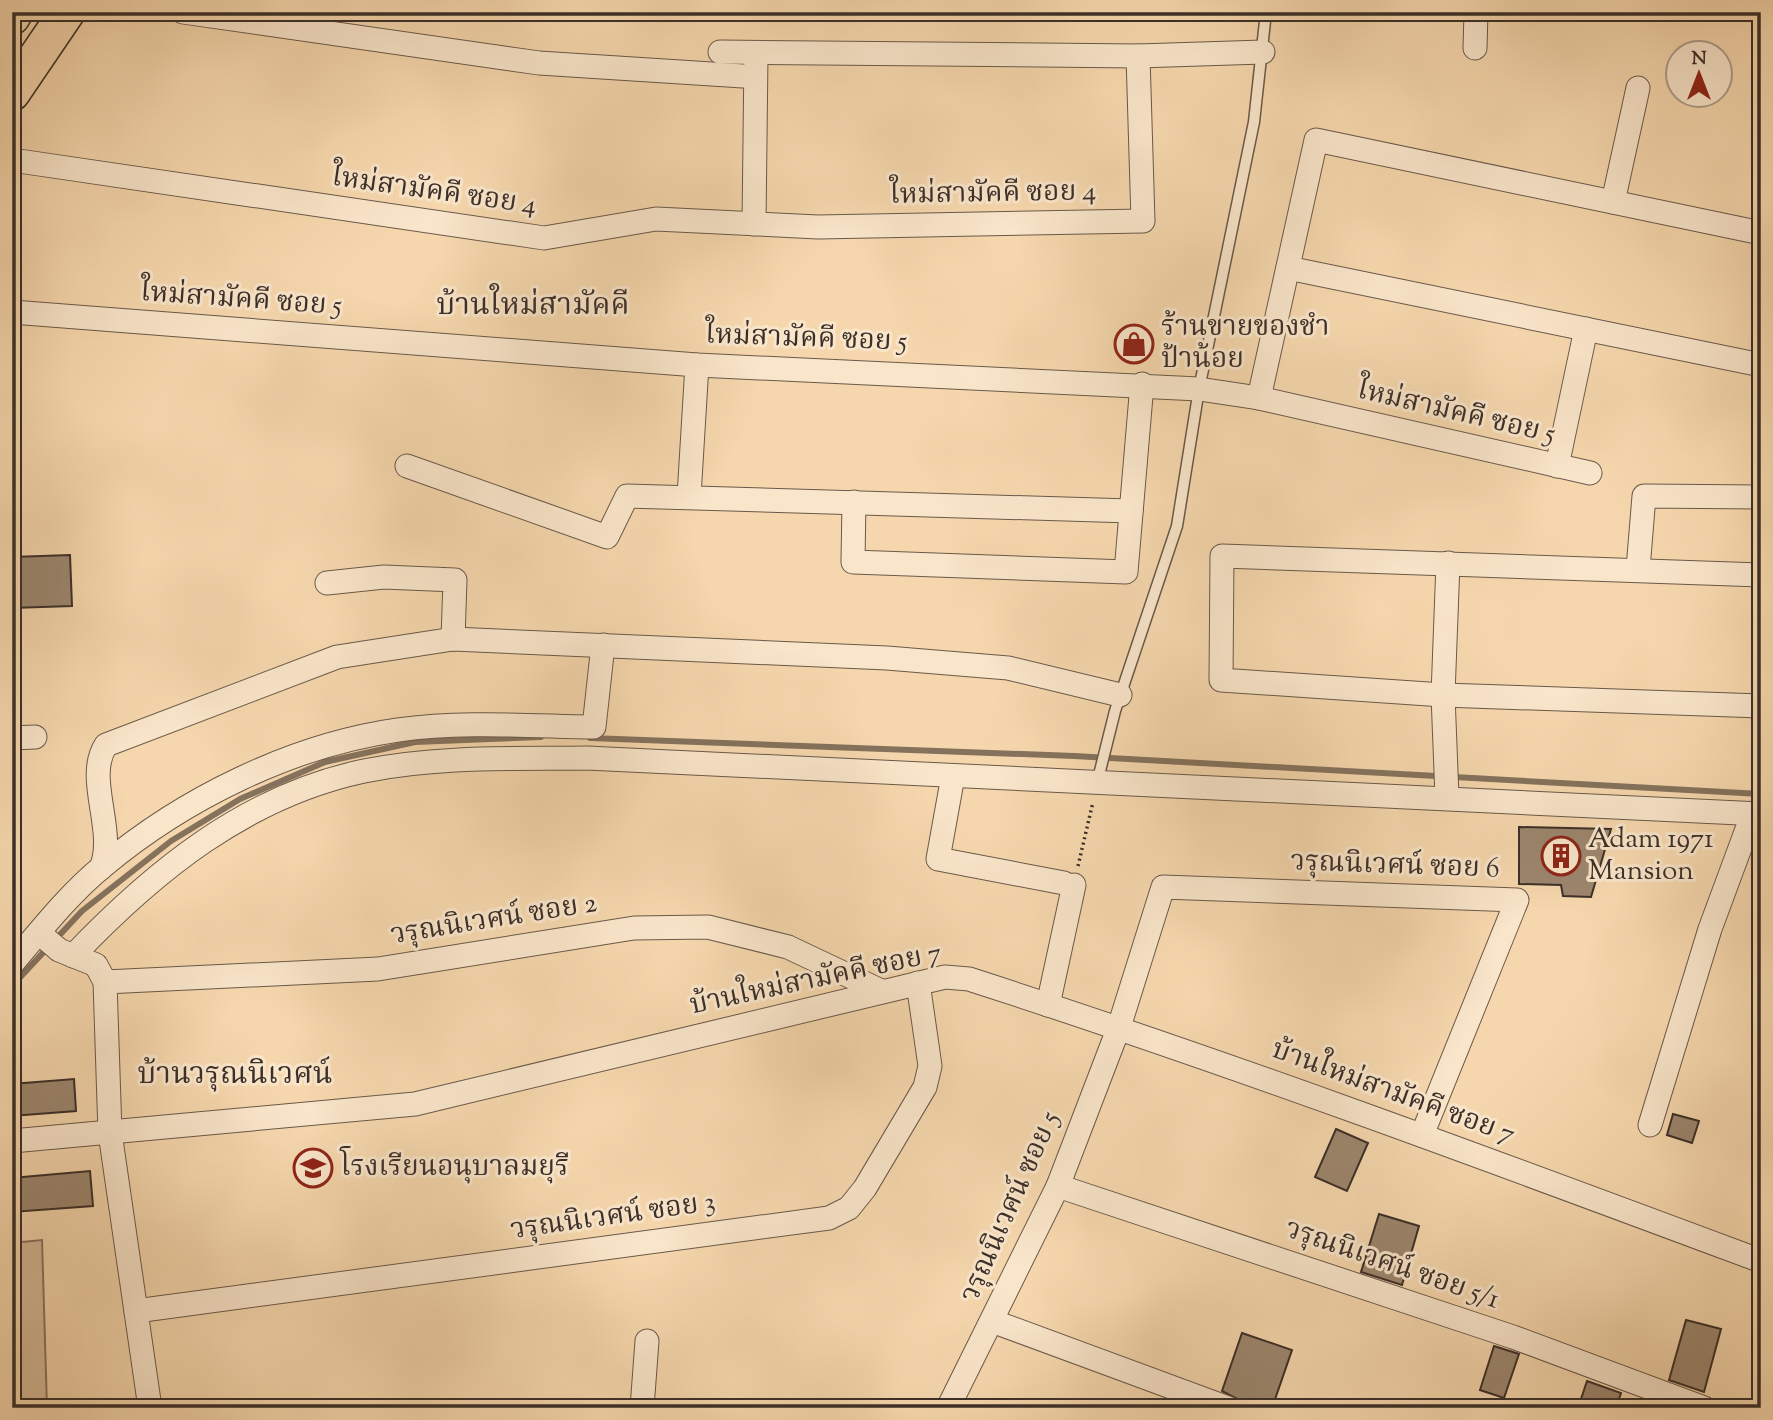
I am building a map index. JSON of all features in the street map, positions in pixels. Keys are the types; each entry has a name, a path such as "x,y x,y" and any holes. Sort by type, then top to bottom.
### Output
{"main road":[{"path":"12,17 15,12"},
{"path":"12,93 66,12"}],"street":[{"path":"183,12 539,63 743,76"},
{"path":"1475,48 1476,12"},
{"path":"720,52 1138,56 1263,52"},
{"path":"754,224 756,52"},
{"name":"ใหม่สามัคคี ซอย 4","path":"12,160 544,238 656,219 818,227 1143,221 1138,56"},
{"path":"1613,202 1638,88"},
{"path":"1259,398 1316,140 1761,233"},
{"path":"1289,268 1761,365"},
{"name":"ใหม่สามัคคี ซอย 5","path":"12,312 697,365 1142,384 1199,389 1259,398 1590,473"},
{"path":"1557,466 1586,329"},
{"path":"689,496 697,365"},
{"path":"854,502 853,562 1126,572 1142,384"},
{"path":"407,466 607,537 627,496 1131,512"},
{"path":"1638,569 1644,496 1761,497"},
{"path":"1761,575 1222,556 1221,680 1443,695 1761,706"},
{"path":"1447,797 1443,695 1448,563"},
{"path":"327,583 384,577 455,580 453,639"},
{"path":"54,945 101,868 106,847 99,759 113,740 337,657 453,639 887,658 1008,668 1120,695"},
{"path":"101,868 154,829 206,797 260,771 339,744 376,734 448,726 594,727 603,645"},
{"path":"12,964 54,945 137,891 200,842 284,797 322,782 364,771 483,759 587,758 953,776 1099,777 1757,813 1710,929 1650,1125"},
{"path":"953,776 938,859 1069,884 1048,1005"},
{"name":"วรุณนิเวศน์ ซอย 6","path":"1119,1027 1163,887 1517,900 1422,1135"},
{"name":"วรุณนิเวศน์ ซอย 2","path":"105,982 378,969 634,928 708,927 788,947 881,991"},
{"path":"54,945 96,965 105,982 110,1133 150,1408"},
{"name":"บ้านใหม่สามัคคี ซอย 7","path":"12,1141 415,1104 945,977 969,979 1119,1027 1422,1135 1761,1261"},
{"name":"วรุณนิเวศน์ ซอย 3","path":"136,1311 829,1218 849,1208 865,1188 925,1087 930,1066 918,983"},
{"name":"วรุณนิเวศน์ ซอย 5","path":"948,1408 1058,1186 1119,1027"},
{"name":"วรุณนิเวศน์ ซอย 5/1","path":"1058,1186 1487,1329 1672,1402 1704,1408"},
{"path":"992,1321 1228,1408"},
{"path":"642,1408 647,1341"}],"lane":[{"path":"1099,777 1120,695 1177,526 1199,389 1254,122 1266,12"}],"path":[{"path":"1069,884 1099,777"}],"shaded area":[{"path":"42,1240 47,1408 12,1408 12,1243"}],"building":[{"path":"70,555 72,606 12,608 12,557"},
{"name":"Adam 1971 Mansion","path":"1519,827 1611,829 1591,897 1563,896 1561,885 1519,884"},
{"path":"74,1079 76,1111 12,1116 12,1084"},
{"path":"1673,1114 1699,1121 1692,1143 1667,1135"},
{"path":"1336,1129 1368,1143 1347,1191 1315,1177"},
{"path":"90,1171 93,1206 12,1212 12,1178"},
{"path":"1379,1214 1419,1226 1402,1285 1361,1272"},
{"path":"1686,1320 1721,1329 1704,1392 1669,1380"},
{"path":"1242,1333 1292,1350 1272,1408 1254,1408 1222,1391"},
{"path":"1494,1346 1519,1354 1504,1398 1480,1390"},
{"path":"1587,1381 1621,1393 1616,1408 1578,1408"}],"waterway":[{"path":"12,986 82,911 171,841 240,799 325,762 415,742 541,737"},
{"path":"590,738 1074,756 1761,794"}],"place":[{"name":"ร้านขายของชำ ป้าน้อย","path":"1134,344"},
{"name":"Adam 1971 Mansion","path":"1561,856"},
{"name":"โรงเรียนอนุบาลมยุรี","path":"313,1168"}],"district":[{"name":"บ้านใหม่สามัคคี","path":"533,306"},
{"name":"บ้านวรุณนิเวศน์","path":"235,1075"}]}
